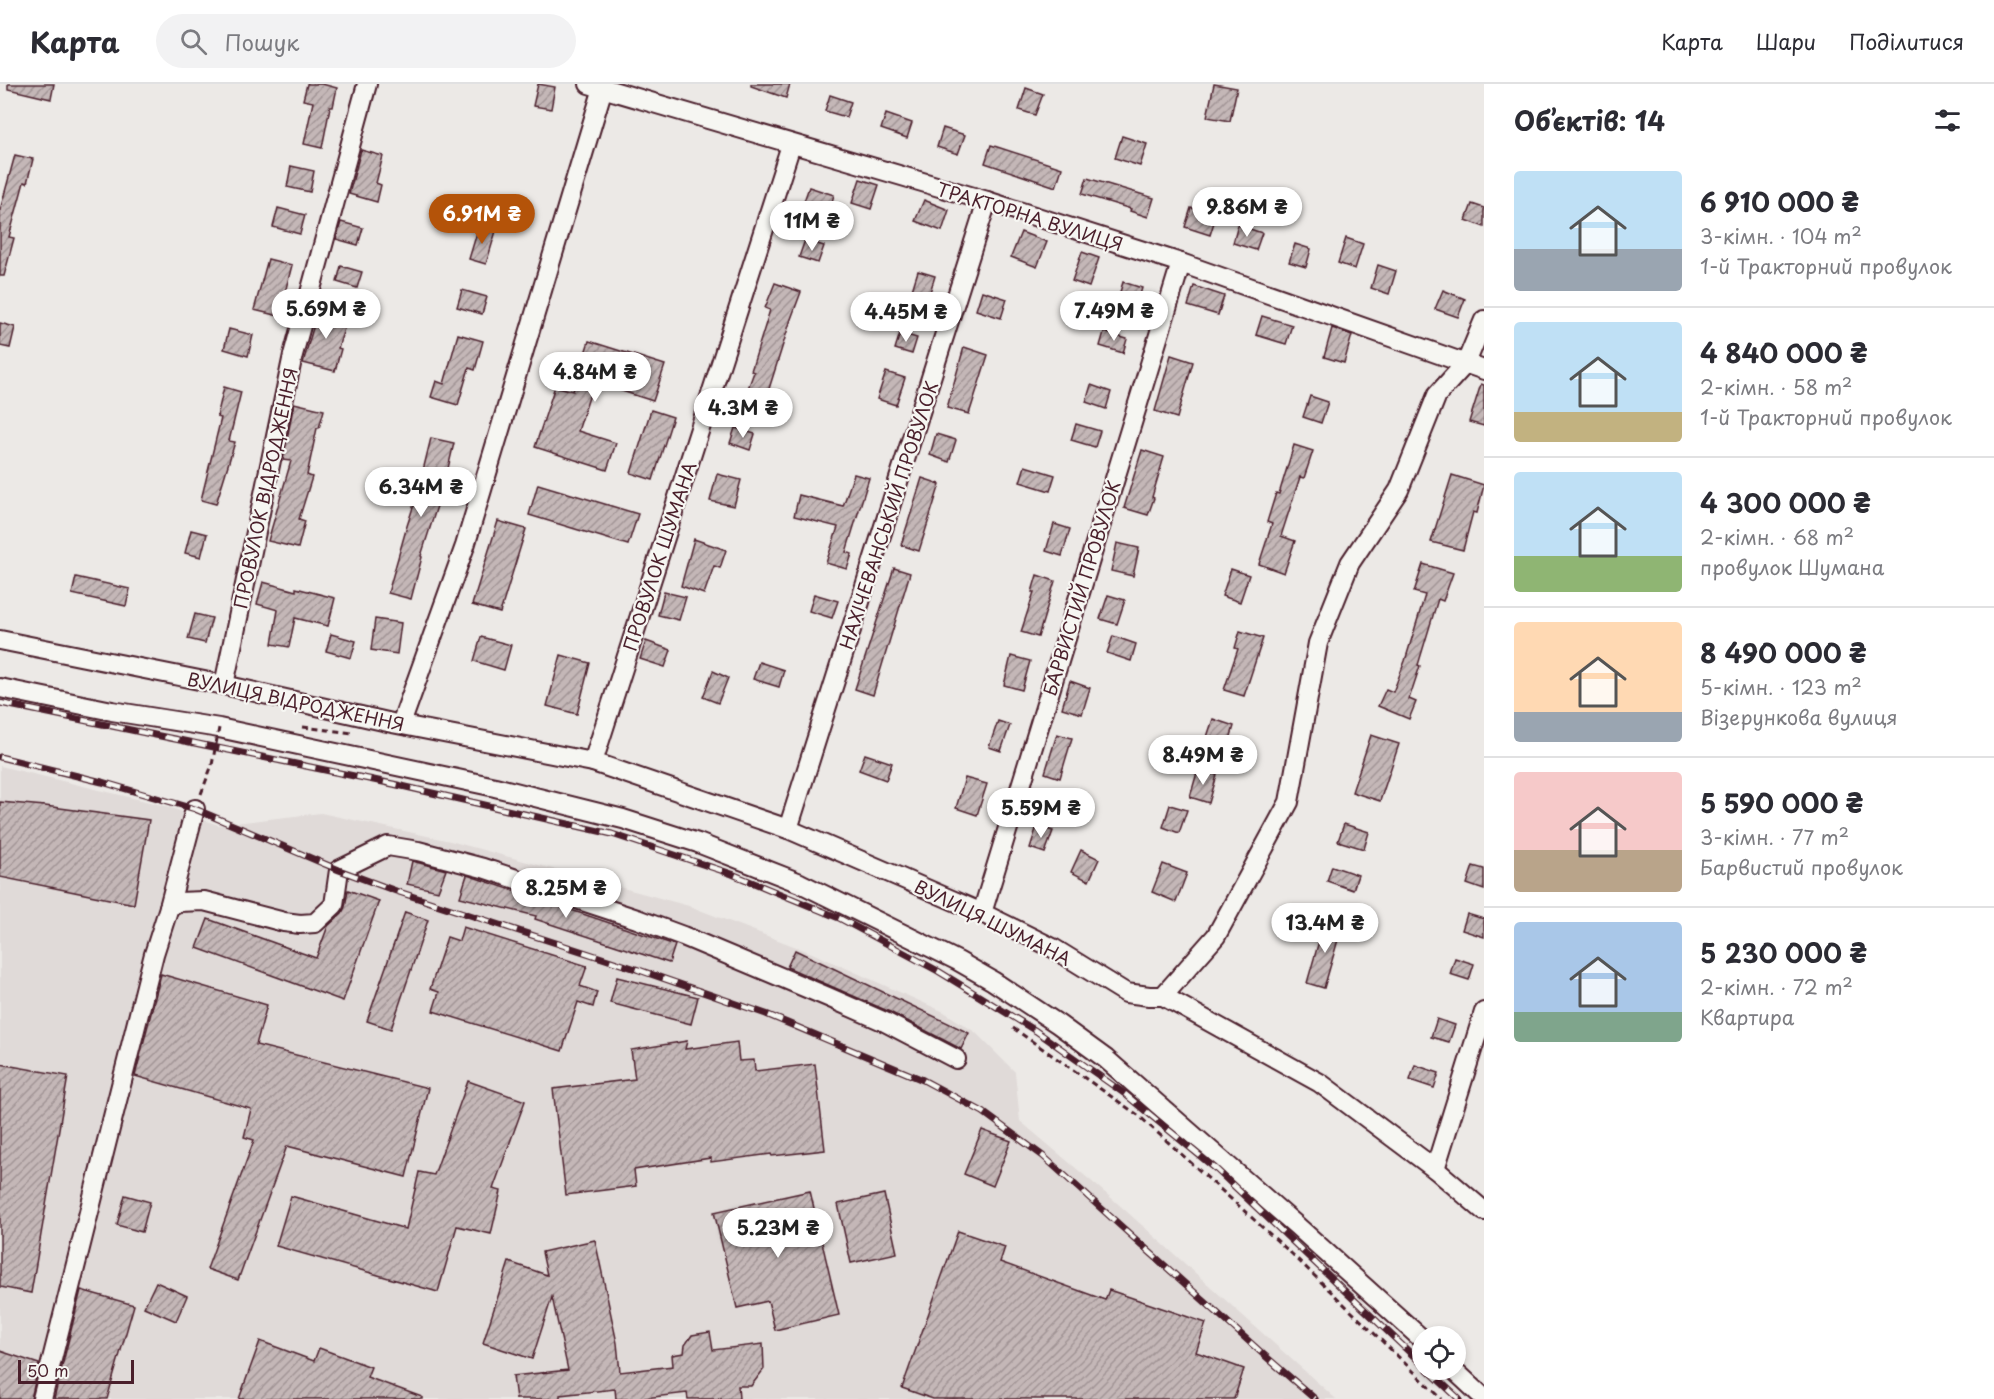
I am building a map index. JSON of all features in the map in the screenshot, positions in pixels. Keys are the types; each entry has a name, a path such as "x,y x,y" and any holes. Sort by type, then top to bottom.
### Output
{"street":[{"name":"ПРОВУЛОК ВІДРОДЖЕННЯ","path":"224,685 293,355 367,84"},
{"name":"ТРАКТОРНА ВУЛИЦЯ","path":"596,86 630,90 791,145 987,201 1181,263 1484,370"},
{"path":"401,724 465,546 596,86"},
{"name":"ПРОВУЛОК ШУМАНА","path":"593,762 791,145"},
{"name":"НАХІЧЕВАНСЬКИЙ ПРОВУЛОК","path":"788,829 987,201"},
{"name":"БАРВИСТИЙ ПРОВУЛОК","path":"982,913 1181,263"},
{"path":"1163,996 1216,936 1289,802 1318,644 1350,563 1400,490 1437,394 1466,363 1484,320"},
{"name":"ВУЛИЦЯ ВІДРОДЖЕННЯ","path":"0,640 593,762"},
{"path":"0,688 112,711 219,728 495,787 623,819 763,867 958,960 1058,1024 1107,1059 1412,1330"},
{"name":"ВУЛИЦЯ ШУМАНА","path":"593,762 788,829 982,913 1053,948 1126,993 1163,996 1320,1083 1435,1169 1484,1211"},
{"path":"42,1399 154,954 170,906 195,809"},
{"path":"170,906 178,902 204,902 284,922 315,923 334,905 339,870 388,846 417,850 637,918 838,1001 885,1022 956,1059"},
{"path":"1435,1169 1484,1012"},
{"path":"1465,1380 1484,1398"}],"path":[{"path":"300,727 358,733"},
{"path":"195,809 212,765 219,728"},
{"path":"1013,1028 1138,1115 1292,1254 1442,1399"}],"shaded area":[{"path":"0,766 166,806 218,825 321,813 450,841 689,906 812,953 944,1012 975,1032 1015,1072 1020,1121 1116,1202 1336,1399 0,1399"}],"building":[{"path":"8,84 54,84 51,99 8,89"},
{"path":"307,84 322,84 337,88 333,107 330,107 322,148 304,144 313,102 303,100"},
{"path":"538,84 555,87 551,109 533,106"},
{"path":"751,84 790,84 786,98 751,86"},
{"path":"1214,84 1237,88 1230,121 1207,117"},
{"path":"1026,88 1043,94 1035,115 1019,110"},
{"path":"830,95 851,102 846,117 825,111"},
{"path":"886,114 912,123 907,138 881,129"},
{"path":"943,128 965,135 958,154 937,147"},
{"path":"1122,136 1147,144 1140,166 1115,158"},
{"path":"991,145 1062,168 1056,187 985,163"},
{"path":"361,150 383,156 376,183 381,185 377,202 349,194"},
{"path":"15,155 33,159 27,183 24,182 9,237 14,238 4,276 0,276 0,210"},
{"path":"291,166 314,171 310,192 287,187"},
{"path":"1087,178 1154,198 1148,217 1130,211 1131,209 1082,194"},
{"path":"860,179 879,185 871,209 852,203"},
{"path":"809,187 834,195 829,212 803,204"},
{"path":"924,200 949,210 942,231 915,221"},
{"path":"1472,204 1484,208 1484,227 1466,220"},
{"path":"278,208 305,215 300,234 273,227"},
{"path":"1191,208 1216,216 1210,235 1185,227"},
{"path":"341,222 363,228 358,245 336,239"},
{"path":"1238,225 1262,233 1256,250 1233,243"},
{"path":"479,226 496,231 486,264 469,259"},
{"path":"1021,232 1047,242 1037,267 1011,257"},
{"path":"1346,238 1363,244 1355,269 1338,263"},
{"path":"805,240 824,246 818,263 799,257"},
{"path":"1295,244 1311,249 1306,267 1289,262"},
{"path":"1082,252 1099,258 1089,287 1072,281"},
{"path":"268,259 292,265 279,316 254,310"},
{"path":"1378,265 1396,271 1389,294 1371,288"},
{"path":"341,266 362,272 357,288 337,282"},
{"path":"918,271 935,276 926,305 909,300"},
{"path":"1123,282 1142,288 1134,315 1115,309"},
{"path":"775,283 801,292 762,411 742,405 754,372 751,371 770,310 765,308"},
{"path":"1194,286 1224,296 1218,315 1188,306"},
{"path":"462,290 487,297 482,314 457,307"},
{"path":"1443,290 1465,299 1458,317 1435,309"},
{"path":"982,291 1007,299 1001,318 976,310"},
{"path":"319,307 348,316 338,348 341,349 335,371 303,363"},
{"path":"1262,316 1292,325 1286,344 1256,335"},
{"path":"0,323 15,327 10,348 0,346"},
{"path":"1332,328 1352,335 1344,363 1324,357"},
{"path":"229,329 253,335 248,356 224,349"},
{"path":"1104,332 1127,339 1123,353 1100,346"},
{"path":"900,333 917,338 912,354 895,349"},
{"path":"458,334 483,341 475,370 469,368 458,405 431,397 436,381 444,384"},
{"path":"589,341 665,365 653,401 594,382 578,431 616,443 607,470 535,447 555,386 573,391"},
{"path":"964,347 988,355 969,414 947,408"},
{"path":"1171,355 1193,362 1177,418 1155,411"},
{"path":"886,372 905,378 896,405 877,399"},
{"path":"1481,384 1484,385 1484,426 1469,422"},
{"path":"1091,385 1111,392 1106,409 1086,402"},
{"path":"224,387 241,392 229,441 235,442 216,504 201,500 221,418 217,417"},
{"path":"1310,396 1328,402 1321,423 1303,417"},
{"path":"294,403 324,410 319,428 317,428 307,475 312,477 299,519 305,521 298,548 268,541 291,461 283,460"},
{"path":"651,410 673,417 653,480 631,473"},
{"path":"1076,424 1100,431 1095,447 1071,440"},
{"path":"735,428 755,434 750,450 730,443"},
{"path":"936,434 956,440 949,462 930,455"},
{"path":"431,438 454,443 411,599 388,593"},
{"path":"1294,445 1313,451 1304,478 1300,477 1281,536 1295,541 1284,573 1259,564 1272,524 1267,522 1276,493 1279,494"},
{"path":"1142,450 1164,457 1148,515 1124,508"},
{"path":"1025,466 1055,475 1050,491 1020,482"},
{"path":"717,474 741,480 734,506 710,501"},
{"path":"854,474 869,478 846,552 852,554 847,569 826,563 838,527 794,516 799,495 843,506"},
{"path":"1452,475 1484,485 1477,513 1473,512 1463,550 1431,542"},
{"path":"922,478 940,484 919,551 901,545"},
{"path":"538,484 638,514 628,545 529,515"},
{"path":"498,521 526,529 500,613 472,605"},
{"path":"1054,524 1070,529 1062,556 1046,551"},
{"path":"191,530 207,534 201,557 185,553"},
{"path":"694,539 726,550 720,568 714,566 704,594 681,586"},
{"path":"1117,543 1139,548 1133,576 1111,571"},
{"path":"1423,564 1453,573 1443,601 1438,599 1418,665 1420,666 1409,699 1416,702 1409,719 1378,706 1386,689 1393,692 1405,661 1425,595 1414,592"},
{"path":"894,568 910,573 873,695 855,689"},
{"path":"1231,569 1249,575 1240,602 1222,596"},
{"path":"1037,575 1055,581 1038,637 1021,632"},
{"path":"76,577 130,589 126,606 72,594"},
{"path":"263,582 335,598 328,626 295,618 289,647 272,644 278,610 257,604"},
{"path":"664,592 686,597 679,620 658,615"},
{"path":"814,594 838,601 832,618 809,611"},
{"path":"1108,595 1125,600 1117,624 1100,619"},
{"path":"195,614 212,618 205,643 188,639"},
{"path":"375,619 401,623 397,654 371,650"},
{"path":"1240,631 1263,638 1244,696 1224,690 1238,649 1235,648"},
{"path":"331,634 356,641 351,658 326,651"},
{"path":"1113,636 1136,644 1131,661 1107,653"},
{"path":"481,637 511,645 504,670 474,661"},
{"path":"646,641 671,650 665,667 640,659"},
{"path":"561,655 590,663 577,714 547,706"},
{"path":"1011,656 1030,661 1022,690 1004,685"},
{"path":"759,662 784,670 779,687 753,679"},
{"path":"713,671 728,678 718,703 703,697"},
{"path":"1070,681 1090,688 1082,714 1062,708"},
{"path":"1213,719 1234,726 1227,750 1205,743"},
{"path":"998,721 1010,725 1001,751 989,747"},
{"path":"1057,734 1072,738 1060,778 1045,773"},
{"path":"1371,735 1399,744 1380,801 1352,792"},
{"path":"865,754 892,763 886,780 859,770"},
{"path":"1198,769 1217,775 1209,803 1190,797"},
{"path":"965,778 987,784 977,815 956,808"},
{"path":"0,802 149,820 134,904 0,877"},
{"path":"1170,805 1187,810 1179,833 1163,827"},
{"path":"1344,824 1369,832 1364,849 1338,841"},
{"path":"1037,826 1053,831 1045,853 1030,848"},
{"path":"1081,850 1099,859 1089,881 1071,872"},
{"path":"412,861 446,870 438,891 407,884"},
{"path":"1163,864 1187,873 1176,902 1152,892"},
{"path":"1332,866 1358,875 1353,890 1327,881"},
{"path":"1473,866 1484,869 1484,890 1467,884"},
{"path":"467,875 675,945 669,963 535,919 536,916 460,897"},
{"path":"348,890 379,901 343,1001 197,948 208,919 316,958 328,926 345,907"},
{"path":"405,912 428,920 391,1029 367,1021"},
{"path":"1467,914 1484,919 1484,937 1462,930"},
{"path":"1325,920 1342,926 1324,988 1307,983"},
{"path":"463,927 587,966 580,986 597,992 593,1007 578,1002 562,1051 433,1011 439,992 430,989 447,937 459,941"},
{"path":"795,950 969,1033 961,1049 890,1012 787,967"},
{"path":"1455,958 1474,964 1469,980 1450,974"},
{"path":"161,974 267,1005 256,1045 428,1088 406,1177 287,1146 238,1280 207,1269 254,1140 244,1137 251,1109 135,1076"},
{"path":"617,977 698,997 691,1024 610,1003"},
{"path":"1437,1019 1455,1025 1449,1042 1431,1037"},
{"path":"687,1041 685,1049 737,1042 739,1061 754,1060 755,1071 815,1064 825,1150 711,1162 711,1158 634,1170 636,1186 566,1195 553,1089 635,1079 631,1050"},
{"path":"0,1064 68,1076 31,1293 0,1287"},
{"path":"1415,1065 1439,1073 1434,1088 1410,1080"},
{"path":"468,1081 525,1101 493,1189 501,1191 491,1234 457,1226 438,1292 276,1246 291,1196 406,1229 419,1172 434,1175"},
{"path":"982,1130 1011,1141 993,1186 964,1174"},
{"path":"810,1191 839,1315 775,1330 768,1301 737,1308 714,1212"},
{"path":"884,1194 897,1253 851,1263 838,1204"},
{"path":"125,1195 150,1202 142,1232 117,1225"},
{"path":"958,1231 1005,1247 1000,1262 1105,1300 1109,1290 1206,1323 1196,1352 1244,1369 1234,1399 933,1399 902,1388"},
{"path":"595,1240 617,1343 620,1372 673,1366 672,1355 684,1353 685,1345 692,1335 710,1332 713,1350 763,1344 764,1369 751,1386 738,1386 739,1399 688,1399 687,1393 616,1399 615,1389 560,1395 560,1399 516,1399 513,1376 568,1370 552,1297 532,1359 483,1343 509,1262 547,1275 542,1252"},
{"path":"156,1282 187,1296 176,1321 144,1307"},
{"path":"81,1290 134,1305 107,1399 54,1399"},
{"path":"260,1341 314,1361 319,1348 371,1367 367,1377 422,1397 422,1399 239,1399"},
{"path":"0,1351 39,1364 31,1399 0,1399"}],"railway":[{"path":"0,703 393,784 612,834 732,874 839,918 938,971 1036,1031 1125,1094 1216,1169 1412,1355"},
{"path":"0,757 102,782 195,809 339,870 396,891 766,1014 923,1080 983,1112 1043,1156 1315,1399"},
{"path":"1439,1380 1459,1399"}]}
